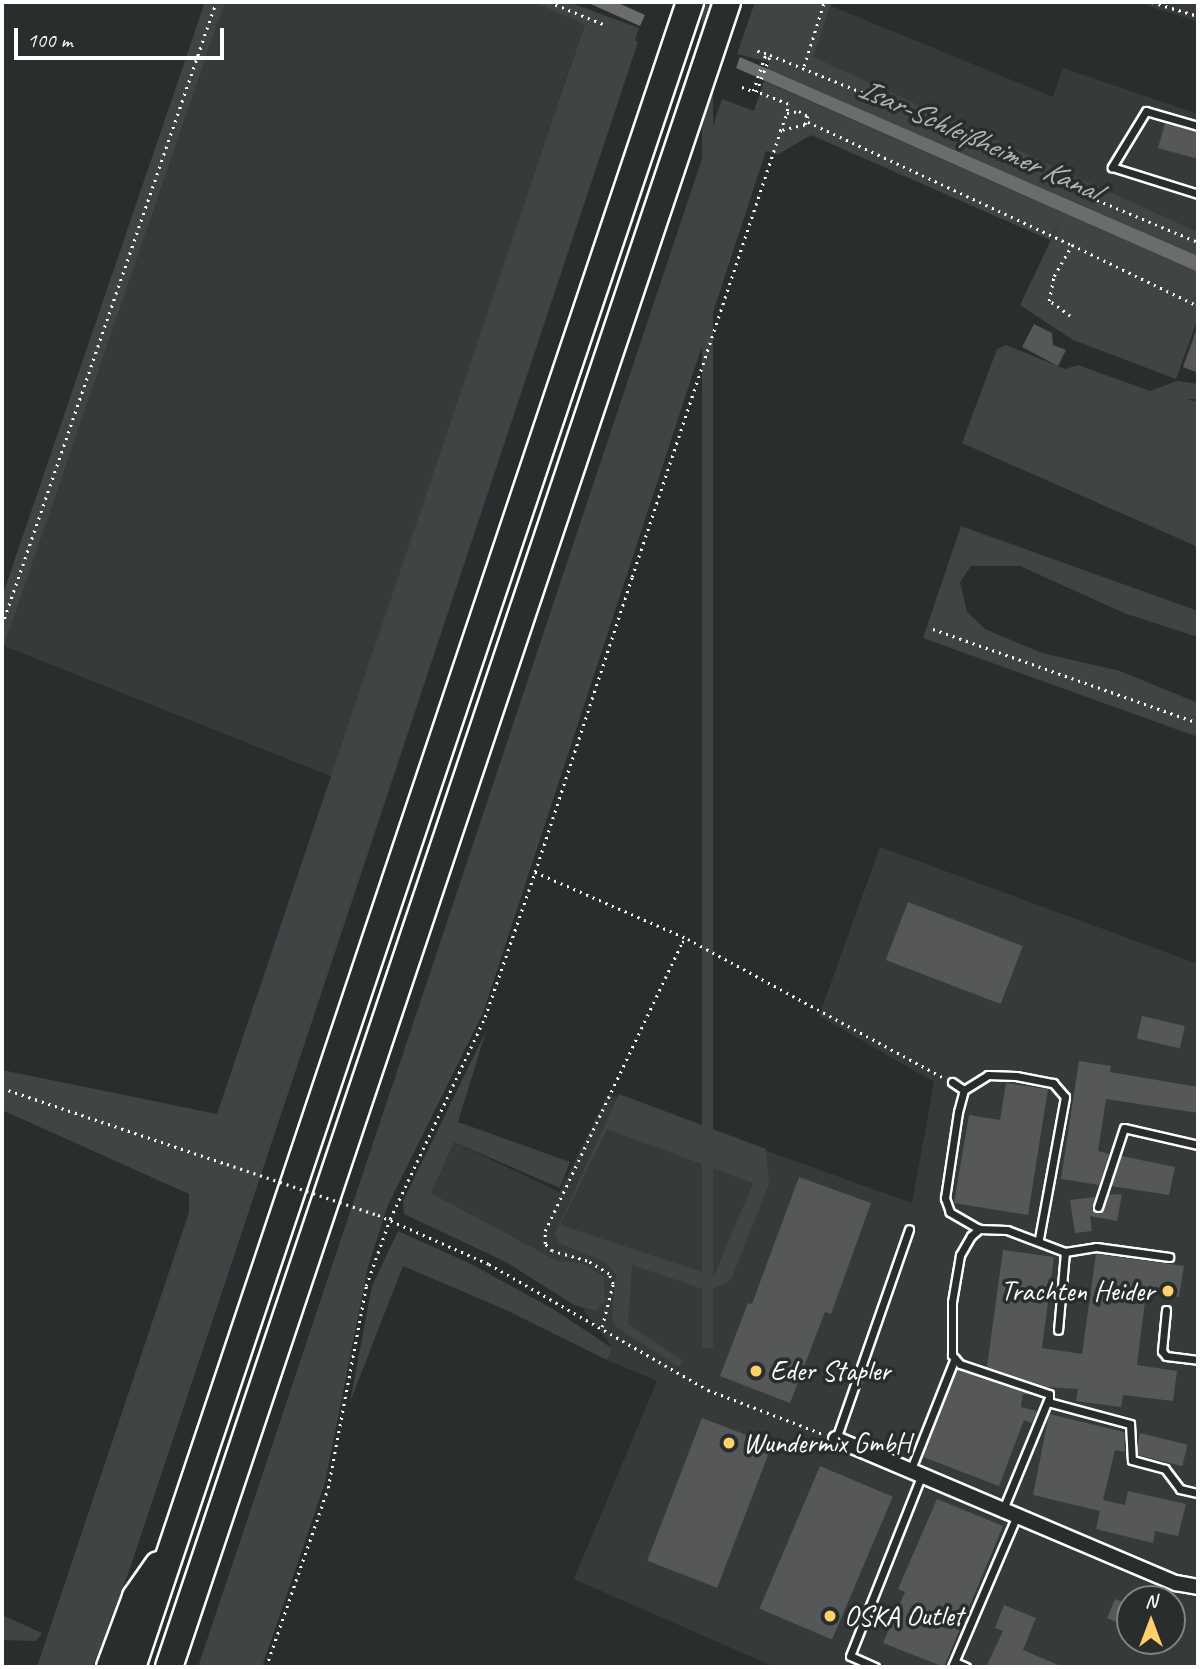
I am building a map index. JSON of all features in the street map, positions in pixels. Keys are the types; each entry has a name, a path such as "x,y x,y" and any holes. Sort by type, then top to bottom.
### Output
{"highway":[{"path":"132,1667 690,2"},
{"path":"169,1667 727,2"},
{"path":"110,1667 136,1597 176,1540"}],"street":[{"path":"836,1439 1011,1510 1176,1583 1198,1587"}],"lane":[{"path":"1198,126 1146,111 1112,167 1198,194"},
{"path":"1039,1239 1065,1097 1054,1083 988,1075 964,1090 945,1198 950,1212 979,1230 1007,1230 1039,1239 1065,1252 1097,1247 1169,1257"},
{"path":"952,1082 964,1090"},
{"path":"1098,1207 1124,1128 1198,1144"},
{"path":"836,1439 909,1229"},
{"path":"875,1667 850,1656 955,1359 949,1322 960,1255 979,1230"},
{"path":"1058,1329 1065,1252"},
{"path":"1166,1310 1162,1352 1166,1356 1198,1360"},
{"path":"955,1359 1049,1394 1011,1510 953,1665 966,1667"},
{"path":"1048,1402 1130,1424 1132,1460 1165,1469 1181,1489 1198,1493"}],"path":[{"path":"2,625 216,2"},
{"path":"549,2 603,24"},
{"path":"804,66 824,2"},
{"path":"1152,2 1198,16"},
{"path":"754,50 804,66 1036,163 1097,200 1198,242"},
{"path":"741,87 751,91 767,55"},
{"path":"266,1667 328,1488 366,1286 390,1219 485,1017 787,113 788,104 759,93 767,55"},
{"path":"787,113 799,111 808,122 1198,306"},
{"path":"780,131 808,122"},
{"path":"1070,316 1049,302 1054,276 1072,245"},
{"path":"933,629 1198,723"},
{"path":"535,872 688,939 952,1082"},
{"path":"602,1327 612,1284 609,1274 587,1261 552,1251 545,1244 545,1231 672,960 688,939"},
{"path":"2,1088 379,1215 444,1240 602,1327 708,1390 836,1439"}],"shaded area":[{"path":"205,2 225,2 2,652 2,597"},
{"path":"225,2 533,2 585,23 333,777 4,646"},
{"path":"533,2 568,2 639,28 635,40 638,42 129,1571 93,1667 37,1667 189,1212 189,1194 2,1110 2,1070 217,1114 585,24"},
{"path":"586,2 616,2 645,15 640,26"},
{"path":"702,2 713,2 713,1348 702,1348"},
{"path":"755,2 832,2 813,57 1198,232 1198,256 767,69 769,62 737,54"},
{"path":"1137,2 1198,2 1198,22"},
{"path":"831,6 1053,97 1063,68 1198,114 1198,232 812,57"},
{"path":"740,57 1198,256 1198,272 736,68"},
{"path":"764,81 1198,272 1198,318 1176,379 1073,340 1020,305 1060,221 1050,240 811,135 777,155 766,151 483,1013 388,1205 368,1267 325,1483 262,1667 198,1667 722,99 754,111"},
{"path":"1006,345 1065,369 1078,365 1150,391 1177,381 1198,384 1198,399 1187,399 1198,402 1198,547 962,443 997,349"},
{"path":"961,526 1198,611 1198,637 1124,613 1020,566 971,566 960,582 967,612 985,629 1042,653 1120,671 1198,703 1198,737 923,638"},
{"path":"880,847 1198,964 1198,1667 775,1667 574,1579 657,1381 607,1360 612,1347 582,1308 595,1311 582,1263 558,1261 431,1193 454,1142 559,1192 608,1094 912,1203 934,1082 819,1016"},
{"path":"486,1031 458,1122 570,1162 560,1188 454,1142 431,1193 558,1261 582,1263 604,1277 605,1301 595,1311 574,1305 506,1262 404,1214 403,1201"},
{"path":"619,1094 766,1149 769,1184 731,1280 709,1291 632,1265 628,1324 682,1360 679,1367 616,1327 612,1319 616,1275 605,1262 559,1243 555,1233","holes":["607,1129 753,1183 714,1276 560,1225"]},
{"path":"398,1231 471,1264 553,1309 612,1348 607,1360 504,1309 403,1266 350,1402 372,1286"},
{"path":"2,1615 42,1633 36,1641 2,1640"}],"building":[{"path":"1165,123 1198,132 1198,159 1158,148"},
{"path":"1034,324 1052,333 1053,345 1066,350 1058,366 1022,347"},
{"path":"1198,328 1198,373 1183,367"},
{"path":"908,902 1023,946 1001,1004 886,960"},
{"path":"1142,1016 1185,1026 1180,1048 1137,1038"},
{"path":"1079,1061 1111,1066 1110,1072 1198,1087 1198,1113 1106,1099 1098,1151 1109,1154 1099,1185 1061,1179"},
{"path":"1006,1083 1048,1089 1028,1215 954,1203 969,1115 1000,1120"},
{"path":"1121,1156 1175,1167 1169,1195 1111,1186"},
{"path":"799,1177 871,1203 831,1314 825,1312 790,1403 720,1376 748,1303 752,1304"},
{"path":"1122,1194 1117,1221 1090,1216 1092,1231 1075,1233 1070,1200 1095,1197 1092,1209 1099,1213 1108,1195"},
{"path":"1003,1250 1054,1257 1042,1348 1082,1354 1096,1254 1184,1266 1179,1297 1146,1293 1137,1365 1177,1371 1173,1401 1123,1395 1121,1407 1076,1401 1078,1389 1047,1387 987,1367"},
{"path":"957,1369 1034,1395 1023,1394 1021,1407 1037,1411 1032,1423 1024,1420 999,1486 923,1457"},
{"path":"1049,1414 1124,1432 1125,1452 1115,1450 1103,1500 1125,1505 1128,1491 1186,1504 1178,1536 1155,1531 1153,1543 1096,1529 1100,1511 1033,1495"},
{"path":"702,1418 772,1445 717,1588 647,1561"},
{"path":"1140,1433 1188,1445 1182,1466 1135,1454"},
{"path":"820,1466 893,1497 832,1640 759,1609"},
{"path":"937,1499 1003,1526 944,1667 883,1643 905,1592 898,1589"},
{"path":"1115,1599 1116,1599 1116,1622 1107,1618"},
{"path":"1004,1605 1036,1618 1023,1650 1063,1667 986,1667 1003,1631 995,1628"}],"place":[{"name":"Trachten Heider","path":"1168,1291"},
{"name":"Eder Stapler","path":"756,1371"},
{"name":"Wundermix GmbH","path":"729,1443"},
{"name":"OSKA Outlet","path":"830,1616"}],"water label":[{"name":"Isar-Schleißheimer Kanal","path":"979,139"}]}
